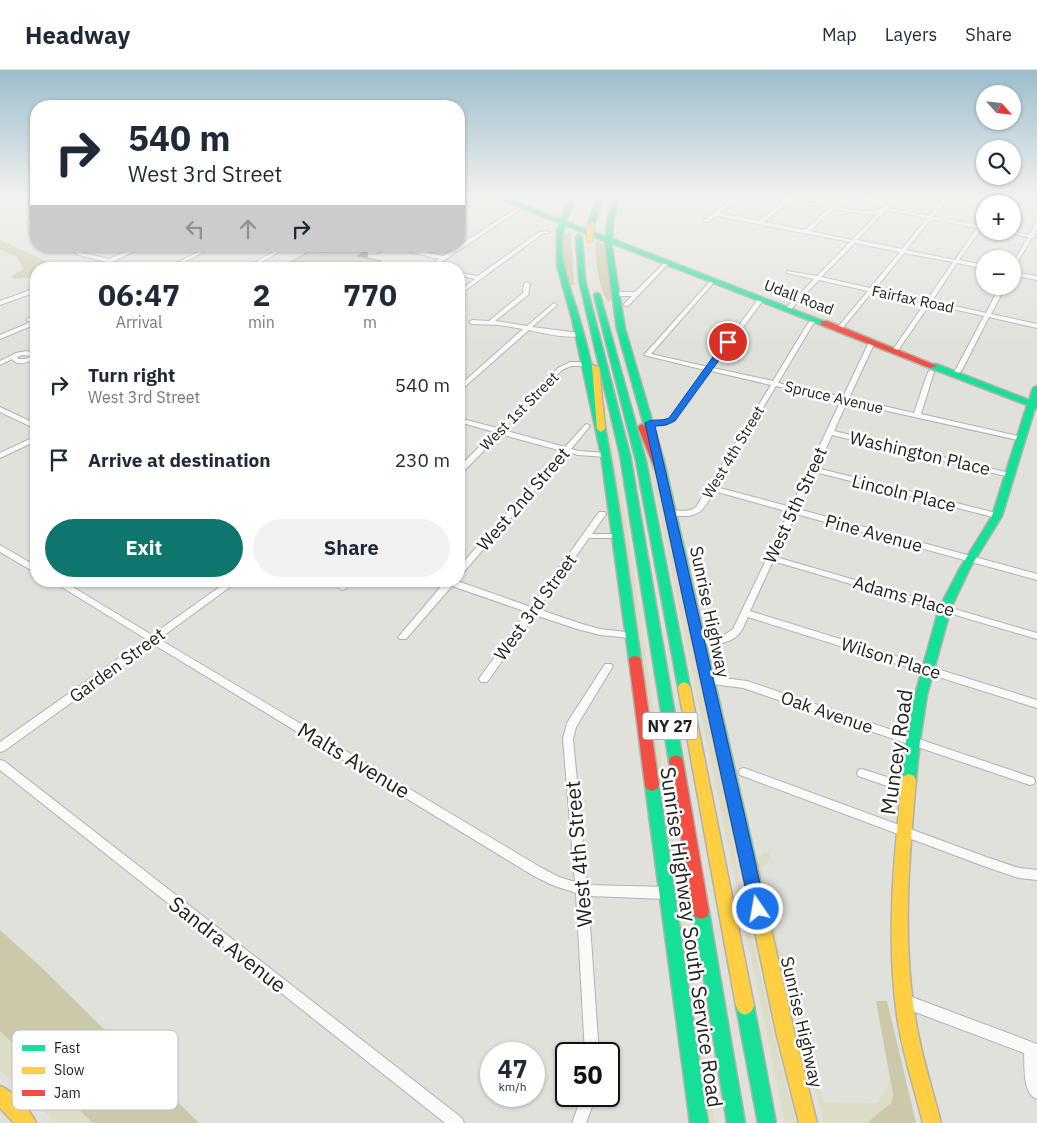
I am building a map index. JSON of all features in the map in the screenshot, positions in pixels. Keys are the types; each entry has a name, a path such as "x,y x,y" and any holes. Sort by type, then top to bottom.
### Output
{"main road":[{"path":"559,245 560,265 580,335 601,429"},
{"name":"NY 27","path":"583,245 581,275 625,455 736,1123"},
{"name":"NY 27","path":"586,245 593,282 623,389 644,475 766,1123"},
{"name":"Sunrise Highway","path":"608,245 623,338 650,423 786,1036 808,1123"},
{"name":"Udall Road","path":"623,245 1035,405"},
{"path":"609,254 616,249 632,248"},
{"path":"595,332 594,354 601,429"},
{"name":"Muncey Road","path":"932,1123 912,1049 904,1001 900,930 904,831 913,741 928,669 944,608 970,559 997,516 1035,405 1037,388"},
{"path":"623,389 637,414 662,474"},
{"name":"Sunrise Highway South Service Road","path":"601,429 699,1123"},
{"path":"0,1095 12,1107"},
{"path":"14,1110 27,1123"}],"street":[{"path":"465,289 525,245"},
{"path":"788,309 849,245"},
{"path":"874,245 976,265"},
{"path":"839,329 909,245"},
{"path":"895,351 969,245"},
{"path":"79,252 110,261 130,252"},
{"path":"181,262 201,252"},
{"path":"258,262 277,252"},
{"path":"416,252 444,258"},
{"path":"438,262 453,252"},
{"path":"626,305 667,262"},
{"name":"Fairfax Road","path":"789,272 1037,326"},
{"path":"1021,274 1037,278"},
{"path":"465,275 480,278"},
{"name":"Spruce Avenue","path":"712,280 647,355 1022,439"},
{"path":"492,321 526,294 527,284"},
{"path":"0,303 30,292"},
{"path":"615,294 635,294"},
{"path":"954,374 959,370 998,295"},
{"path":"650,423 670,421 761,298"},
{"path":"465,384 554,305"},
{"name":"West 4th Street","path":"671,513 688,514 696,512 811,323 815,320"},
{"path":"472,322 492,321 560,335 580,335"},
{"path":"0,337 30,322"},
{"name":"West 5th Street","path":"699,640 723,640 730,638 737,630 869,344 872,342"},
{"path":"0,363 14,358"},
{"name":"West 1st Street","path":"465,465 560,369 570,364 585,364"},
{"path":"917,416 931,372"},
{"path":"0,408 30,424"},
{"path":"465,422 587,455 606,455"},
{"name":"West 2nd Street","path":"465,565 587,426"},
{"name":"Washington Place","path":"829,432 1010,475"},
{"path":"0,456 30,441"},
{"name":"Lincoln Place","path":"812,469 997,516"},
{"name":"Pine Avenue","path":"711,488 1037,577"},
{"name":"West 3rd Street","path":"484,679 602,514"},
{"name":"West 3rd Street","path":"587,536 617,536"},
{"path":"0,548 30,566"},
{"name":"Adams Place","path":"771,558 1037,636"},
{"name":"Malts Avenue","path":"66,587 536,871 556,881 582,890 667,893"},
{"name":"Garden Street","path":"0,748 225,587"},
{"path":"403,636 445,587"},
{"path":"464,587 588,629 631,635"},
{"name":"Wilson Place","path":"746,613 1037,704"},
{"name":"West 4th Street","path":"591,1042 582,890 568,734 608,666"},
{"name":"Oak Avenue","path":"708,680 744,684 1030,782"},
{"name":"Sandra Avenue","path":"0,764 457,1123"},
{"path":"744,772 989,863 1020,873 1037,875"},
{"path":"862,772 908,788"},
{"path":"904,1001 1034,1050 1034,1088 1037,1092"},
{"path":"579,1123 585,1107"}],"green space":[{"path":"604,402 624,510 715,1123 708,1123 601,415"},
{"path":"647,452 658,479 718,759 742,892 779,1057 796,1123 785,1123"},
{"path":"764,852 769,853 771,856 769,861 762,867 780,952 787,956 823,1102 877,1103 890,1082 890,1102 884,1110 867,1123 824,1123 812,1077 806,1077 757,869 758,857"},
{"path":"0,1031 12,1043 12,1081 0,1070"},
{"path":"42,1110 80,1110 93,1123 56,1123"}],"shaded area":[{"path":"0,245 11,245 47,262 30,262 30,278 16,279 10,277 23,269 17,256 0,250"},
{"path":"571,245 574,285 570,285 565,272 561,252 562,246"},
{"path":"596,245 606,245 611,298 609,302 602,290"},
{"path":"0,930 41,967 105,1030 12,1030 12,1043 0,1031"},
{"path":"876,1001 887,1001 916,1123 867,1123 891,1103 893,1095"},
{"path":"178,1102 199,1123 93,1123 80,1110 178,1110"}],"building":[{"path":"308,252 363,252 357,256 381,261 379,262 291,262"}],"waterway":[{"path":"0,248 24,255 32,262"}],"traffic: fast":[{"path":"560,245 560,265 576,319 606,455 635,660"},
{"path":"580,245 582,280 625,455 676,761"},
{"path":"608,245 621,329 659,461 749,866"},
{"path":"622,245 824,323"},
{"path":"597,295 641,461 684,687"},
{"path":"933,366 1037,406"},
{"path":"909,780 921,695 945,608 965,568 997,516 1037,388"},
{"path":"652,785 699,1123"},
{"path":"701,912 736,1123"},
{"path":"745,1006 767,1123"}],"traffic: slow":[{"path":"595,367 601,429"},
{"path":"684,687 745,1006"},
{"path":"909,780 901,890 902,974 909,1031 932,1123"},
{"path":"749,866 786,1036 808,1123"},
{"path":"0,1095 12,1107"},
{"path":"14,1110 27,1123"}],"traffic: jam":[{"path":"824,323 933,366"},
{"path":"642,427 662,474"},
{"path":"635,660 652,785"},
{"path":"676,761 701,912"}],"route":[{"path":"728,342 672,419 666,423 650,423 758,909"}]}
